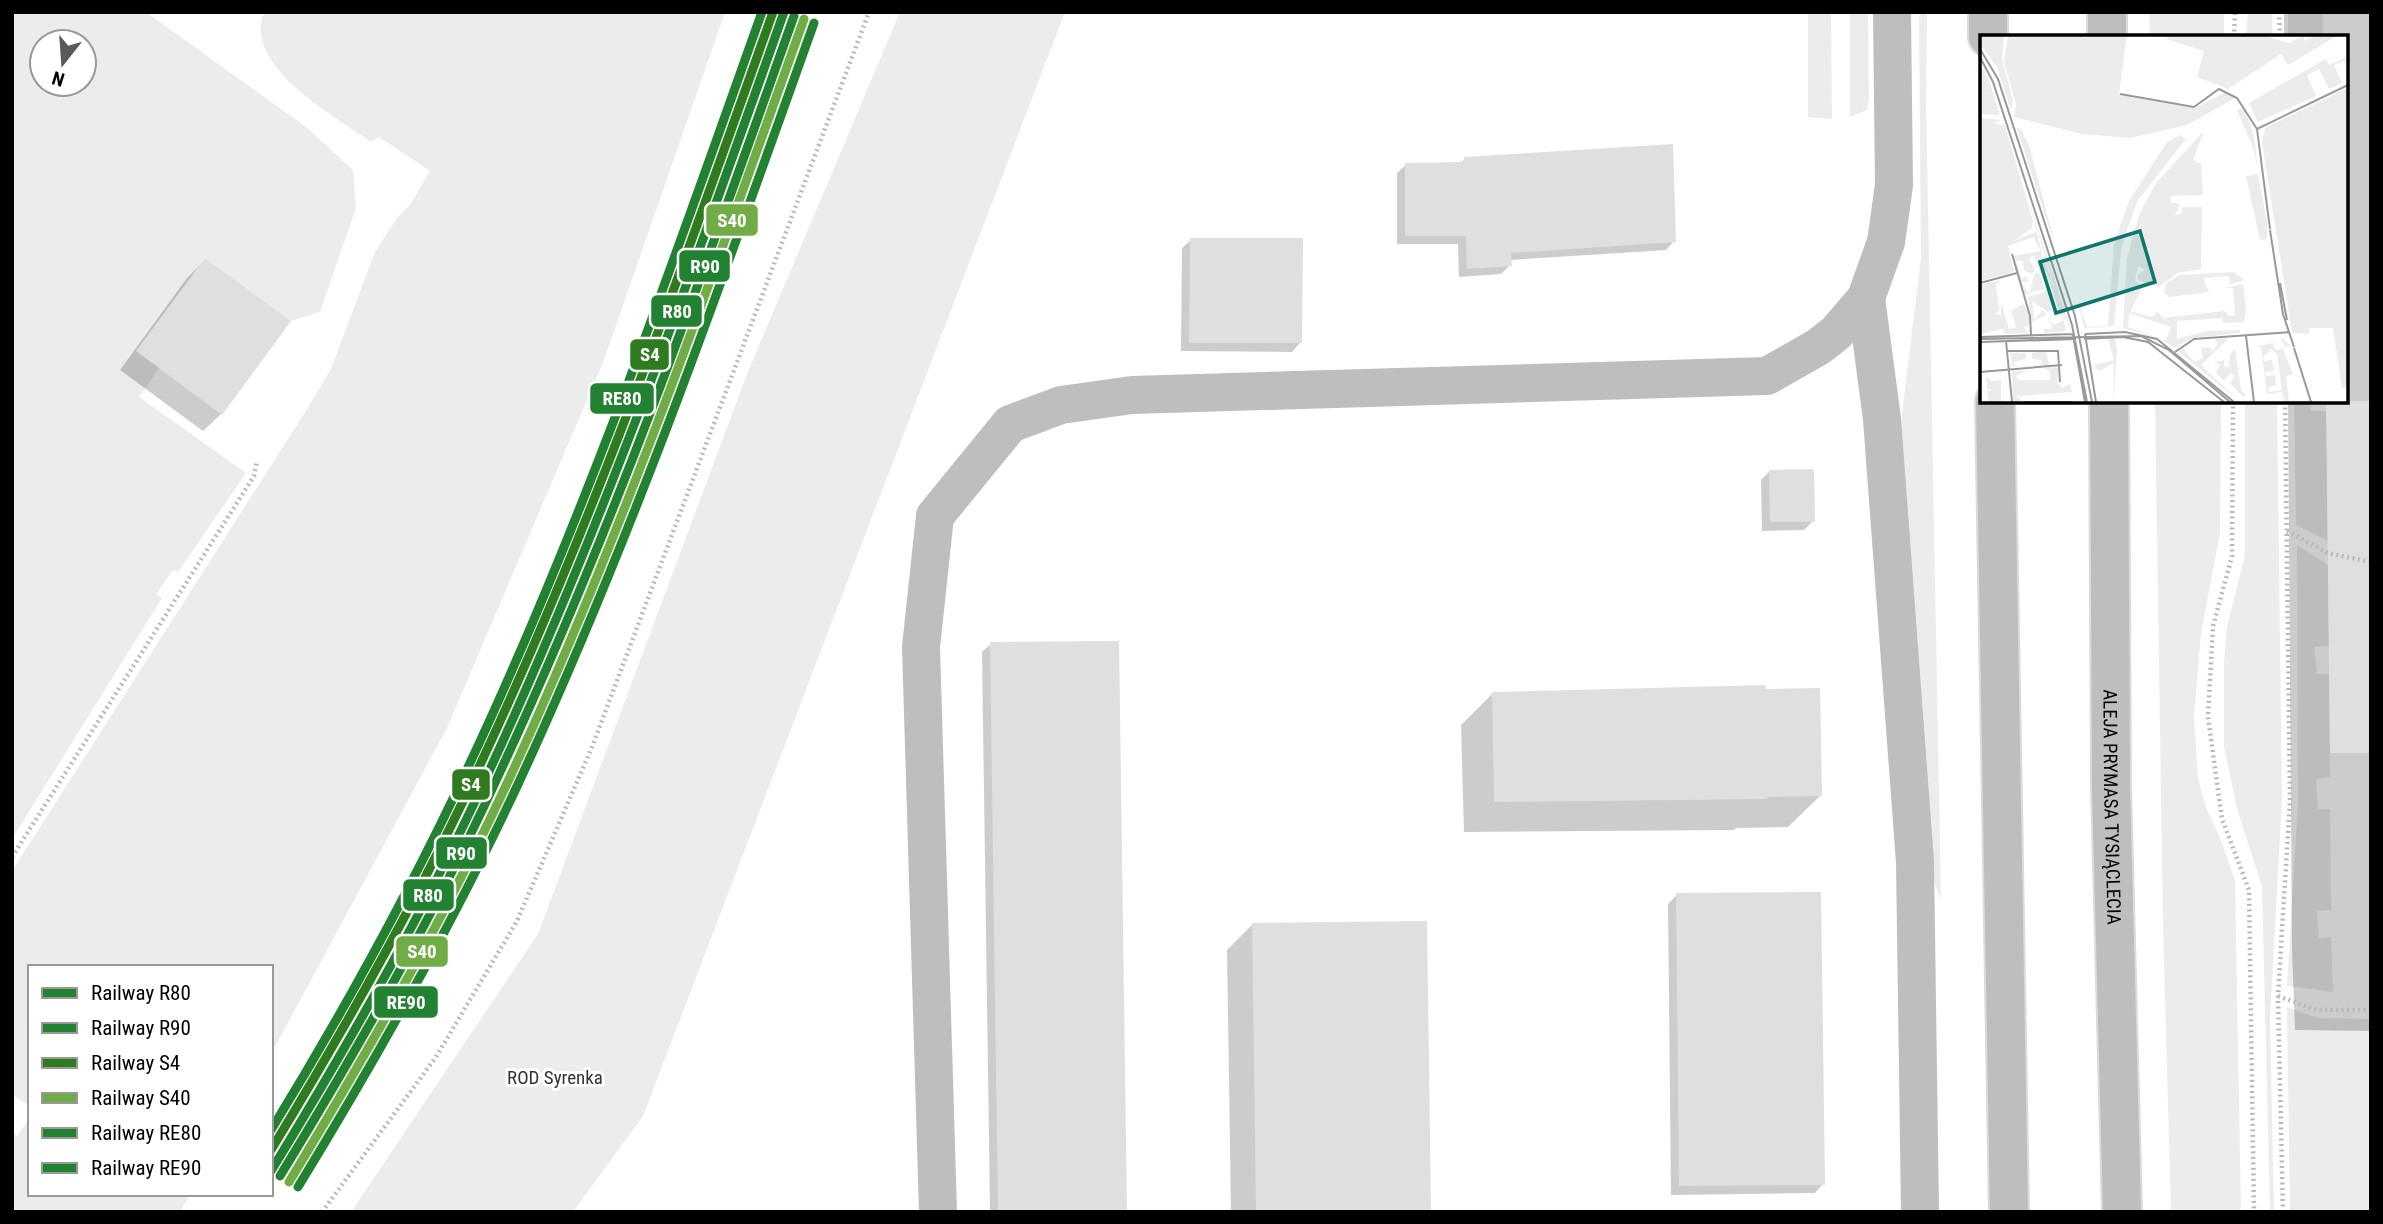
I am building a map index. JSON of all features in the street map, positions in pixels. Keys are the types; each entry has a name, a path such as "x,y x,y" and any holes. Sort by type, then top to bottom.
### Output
{"main road":[{"path":"938,1212 922,647 934,516 1010,424 1061,404 1132,395 1767,376 1818,347 1836,333 1866,298 1886,242 1894,186 1892,12"},
{"path":"1988,12 1988,35"},
{"path":"2107,12 2107,35"},
{"path":"1866,298 1882,419 1915,862 1920,1212"},
{"path":"1995,402 2009,1212"},
{"name":"ALEJA PRYMASA TYSIĄCLECIA","path":"2109,402 2111,787 2122,1212"}],"path":[{"path":"322,1212 436,1056 517,921 592,747 869,12"},
{"path":"2234,35 2235,12"},
{"path":"2279,12 2280,35"},
{"path":"2233,402 2232,556 2213,626 2208,717 2222,819 2249,890 2254,1212"},
{"path":"2283,1212 2278,996 2290,801 2285,402"},
{"path":"12,857 254,476 257,461"},
{"path":"2286,531 2328,553 2371,562"},
{"path":"2278,996 2317,1010 2371,1010"}],"green space":[{"path":"12,12 146,12 306,127 353,170 356,208 320,312 291,321 205,258 137,351 159,368 139,397 246,473 178,572 173,570 156,594 162,598 12,839"},
{"path":"264,12 725,12 604,360 447,728 273,1050 273,965 28,965 28,1105 12,1095 12,871 331,369 375,252 397,218 410,205 430,171 379,137 371,142 316,104 279,70 266,51 261,32"},
{"name":"ROD Syrenka","path":"900,12 1065,12 643,1116 573,1212 351,1212 538,934 747,374"},
{"path":"1808,12 1831,12 1832,119 1808,117"},
{"path":"1850,12 1868,12 1869,100 1867,110 1850,117"},
{"path":"1919,12 1927,12 1926,100 1941,899 1934,882 1899,438 1921,258"},
{"path":"2149,12 2224,12 2224,35 2150,35"},
{"path":"2248,12 2272,12 2272,35 2246,35"},
{"path":"2288,12 2323,14 2323,35 2288,35"},
{"path":"2155,402 2221,402 2220,533 2201,633 2194,717 2198,778 2206,808 2221,840 2235,881 2241,1212 2171,1212 2163,926"},
{"path":"2245,402 2277,402 2282,800 2270,1017 2274,1212 2270,1212 2262,886 2237,809 2224,746 2227,627 2245,555"},
{"path":"2294,402 2310,402 2311,411 2327,411 2328,541 2296,525"},
{"path":"2297,545 2328,565 2329,646 2314,647 2317,674 2329,674 2330,777 2316,779 2318,809 2330,809 2331,910 2317,911 2319,938 2331,937 2333,992 2287,986 2298,803"},
{"path":"2287,1007 2317,1018 2371,1019 2371,1212 2290,1212"},
{"path":"28,1121 28,1196 189,1196 180,1212 12,1212 12,1133 17,1136"}],"building":[{"path":"1673,144 1676,242 1511,253 1512,266 1467,269 1466,236 1405,236 1405,163 1464,162 1464,157"},
{"path":"1190,238 1303,238 1302,343 1189,343"},
{"path":"205,258 291,321 222,415 136,351"},
{"path":"2371,401 2371,753 2330,753 2326,402"},
{"path":"1814,469 1815,522 1770,522 1769,470"},
{"path":"1119,641 1127,1212 998,1212 990,642"},
{"path":"1766,685 1766,689 1820,688 1822,796 1494,802 1492,692"},
{"path":"1821,892 1825,1185 1679,1186 1676,893"},
{"path":"1427,921 1431,1212 1256,1212 1252,923"}],"rail line":[{"name":"RE80","path":"273,1127 325,1040 400,903 448,810 512,671 625,391 762,12"},
{"name":"S4","path":"273,1147 407,912 457,815 522,673 636,392 773,12"},
{"name":"R80","path":"273,1168 359,1023 441,871 532,675 610,488 784,12"},
{"name":"R90","path":"280,1176 368,1028 450,876 542,680 656,398 794,16"},
{"name":"S40","path":"289,1182 433,932 510,777 552,684 666,401 804,19"},
{"name":"RE90","path":"298,1187 442,937 519,782 561,689 675,406 814,23"}]}
